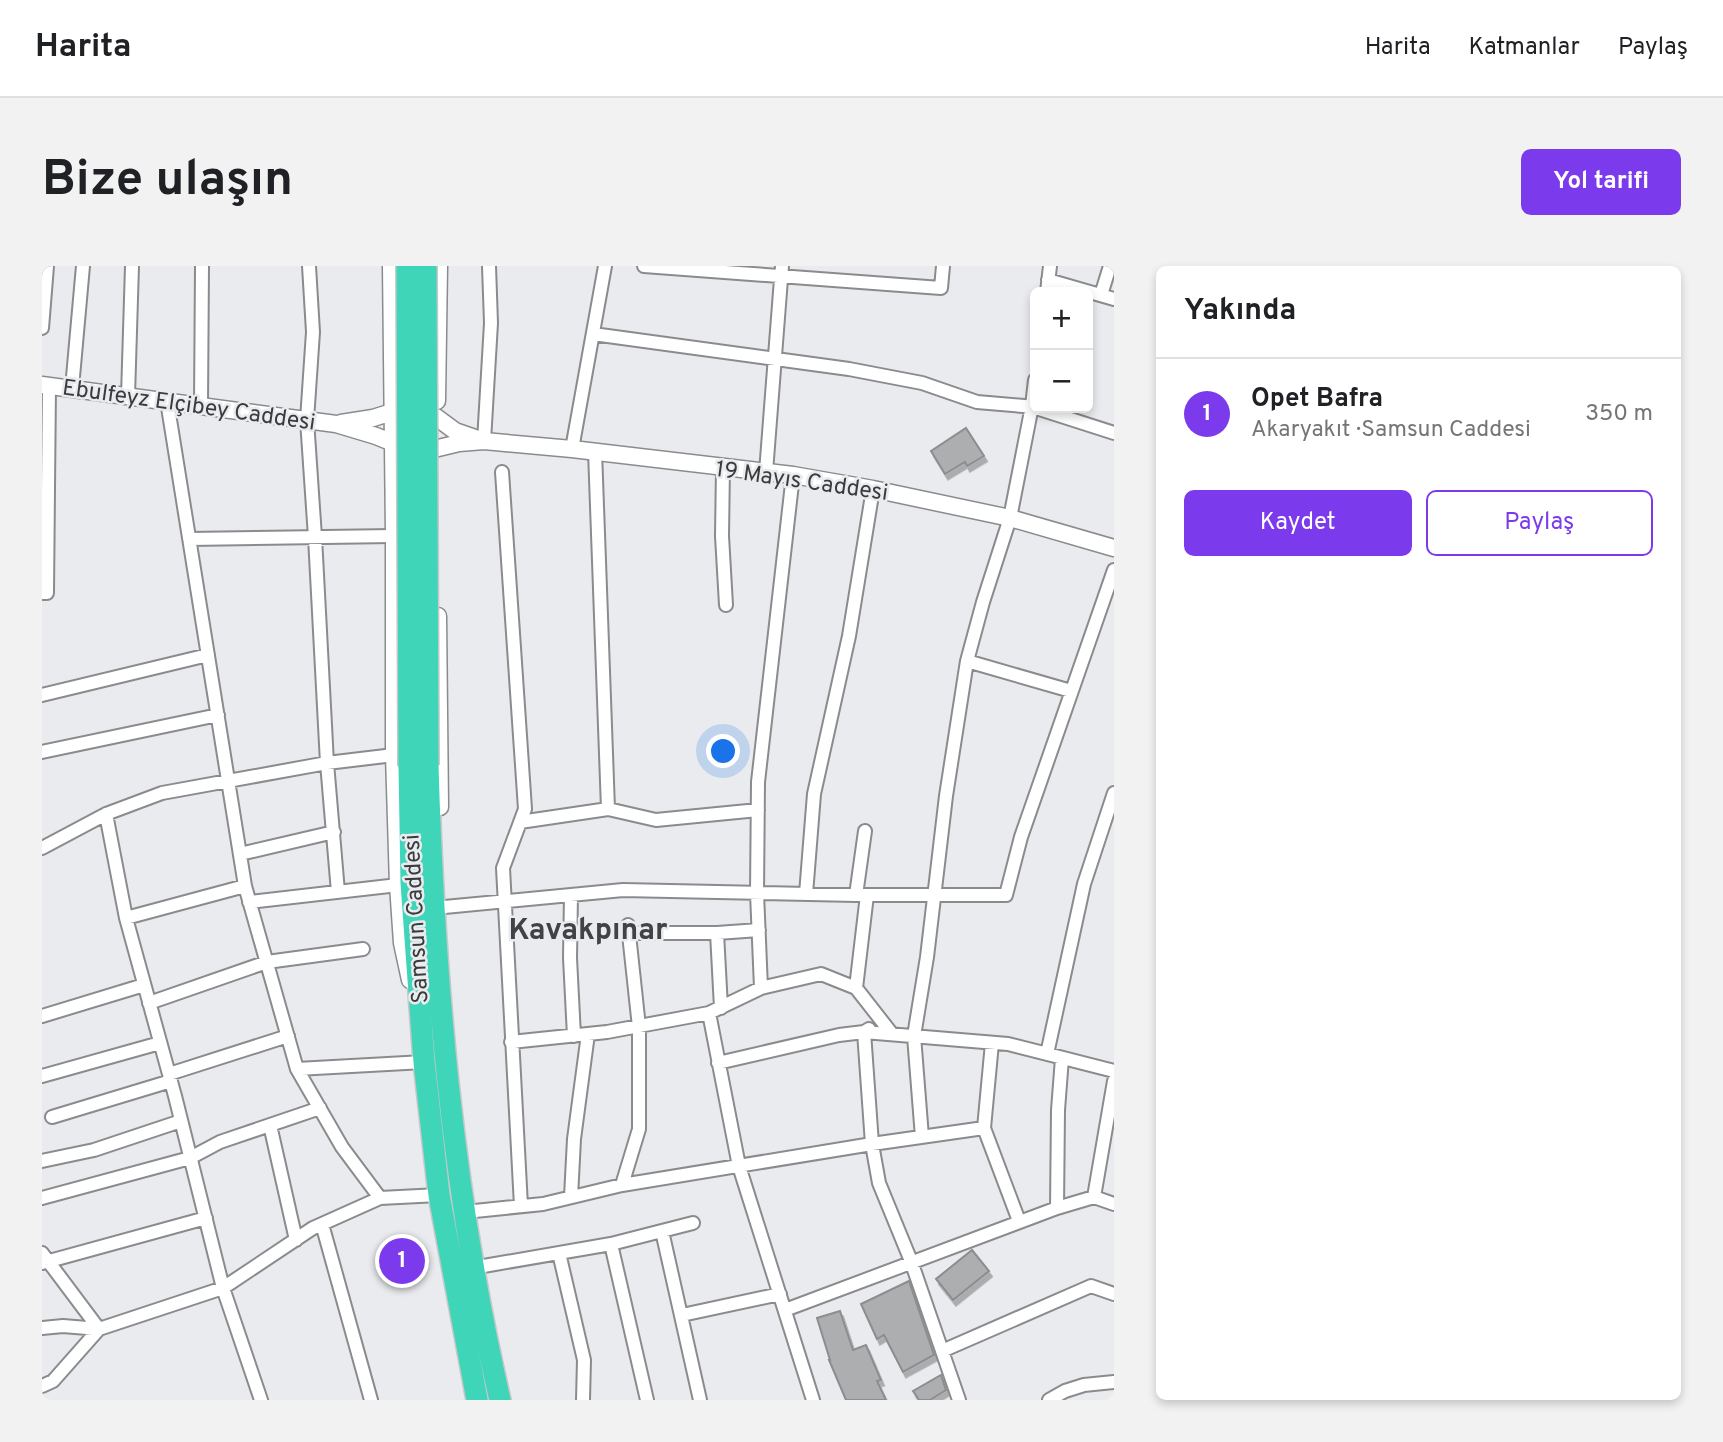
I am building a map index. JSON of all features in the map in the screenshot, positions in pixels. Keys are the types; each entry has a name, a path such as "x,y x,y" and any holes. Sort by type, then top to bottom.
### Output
{"highway":[{"path":"407,266 420,438"},
{"path":"420,438 426,266"},
{"name":"Samsun Caddesi","path":"420,438 410,762 411,883 421,1031 439,1195 477,1400"},
{"name":"Samsun Caddesi","path":"410,762 438,907 444,1048 472,1268 500,1400"}],"street":[{"path":"42,328 47,266"},
{"path":"72,388 83,266"},
{"path":"128,396 132,266"},
{"path":"201,405 202,266"},
{"path":"309,266 313,332 307,420 327,763 338,892"},
{"path":"391,266 393,412 420,438 439,731 438,907 622,890 1006,895 1021,837 1114,570"},
{"path":"421,1031 402,943 398,885 410,762 394,536 420,438 439,266"},
{"path":"484,441 491,323 489,266"},
{"path":"572,449 605,266"},
{"path":"643,266 782,271 941,288 943,266"},
{"path":"1050,266 1048,286 1114,299"},
{"path":"1101,295 1110,266"},
{"path":"766,472 782,271"},
{"path":"593,334 849,369 922,383 977,402 1030,407"},
{"path":"42,593 47,593 45,385"},
{"name":"Ebulfeyz Elçibey Caddesi","path":"45,385 336,424 376,436 420,438"},
{"path":"167,401 249,902 297,1069 342,1147 380,1198"},
{"name":"Ebulfeyz Elçibey Caddesi","path":"336,424 393,412 417,411"},
{"name":"19 Mayıs Caddesi","path":"417,411 420,438"},
{"path":"922,1137 914,1036 946,796 967,661 1010,518 1034,413"},
{"path":"1053,413 1114,433"},
{"name":"19 Mayıs Caddesi","path":"420,438 455,431 484,441"},
{"name":"19 Mayıs Caddesi","path":"420,438 595,451 793,475 1010,518 1114,548"},
{"path":"595,451 608,810"},
{"path":"723,467 722,536 726,605"},
{"path":"502,472 525,809 503,868 521,1206"},
{"path":"761,988 757,893 758,782 793,475"},
{"path":"806,894 814,794 849,636 873,489"},
{"path":"190,539 394,536"},
{"path":"42,695 208,655"},
{"path":"967,661 1071,691"},
{"path":"42,752 218,715"},
{"path":"42,848 106,814 162,793 327,763 410,762"},
{"path":"1046,1054 1084,884 1114,793"},
{"path":"520,822 608,810 656,820 758,810"},
{"path":"106,814 125,918 170,1078 223,1289 261,1400"},
{"path":"856,988 865,831"},
{"path":"240,853 334,832"},
{"path":"249,902 398,885"},
{"path":"125,918 245,886"},
{"path":"571,895 570,958 574,1036"},
{"path":"622,1185 639,1129 639,1027 628,929 717,933 759,930"},
{"path":"717,933 715,1011 718,1063 739,1166 813,1400"},
{"path":"149,1003 267,962 363,949"},
{"path":"511,1042 639,1027 715,1011 761,988 821,974 856,988 892,1034"},
{"path":"42,1016 144,985"},
{"path":"864,1032 881,1021"},
{"path":"718,1063 839,1035 864,1032 1008,1044 1114,1071"},
{"path":"864,1032 872,1144 878,1184 911,1261 959,1400"},
{"path":"571,1197 574,1139 588,1034"},
{"path":"52,1117 288,1036"},
{"path":"42,1076 160,1043"},
{"path":"992,1043 984,1128 1019,1222"},
{"path":"1057,1208 1058,1110 1062,1058"},
{"path":"297,1069 424,1062"},
{"path":"1094,1196 1114,1081"},
{"path":"42,1198 190,1158 220,1142 320,1108"},
{"path":"42,1161 94,1150 181,1121"},
{"path":"270,1125 296,1240"},
{"path":"465,1212 543,1204 622,1185 984,1128"},
{"path":"42,1328 63,1326 99,1329 223,1289 322,1224 380,1198 439,1195"},
{"path":"785,1310 911,1261 1094,1196 1114,1204"},
{"path":"99,1329 44,1260 206,1219"},
{"path":"472,1268 611,1244 693,1223"},
{"path":"322,1224 371,1400"},
{"path":"662,1231 700,1400"},
{"path":"611,1244 647,1400"},
{"path":"559,1253 584,1360 583,1400"},
{"path":"942,1351 1091,1286 1114,1294"},
{"path":"682,1315 780,1294"},
{"path":"42,1386 52,1381 99,1329"},
{"path":"1049,1400 1084,1385 1114,1382"}],"building":[{"path":"966,428 984,456 967,466 965,462 945,474 931,451"},
{"path":"972,1250 989,1271 953,1300 936,1279"},
{"path":"909,1281 934,1355 903,1372 884,1335 877,1339 861,1304"},
{"path":"840,1311 853,1350 866,1345 881,1380 877,1381 886,1400 846,1400 829,1360 817,1318"},
{"path":"941,1375 946,1390 930,1400 919,1400 913,1391"}],"place":[{"name":"Opet Bafra","path":"402,1261"}],"district":[{"name":"Kavakpınar","path":"588,929"}]}
